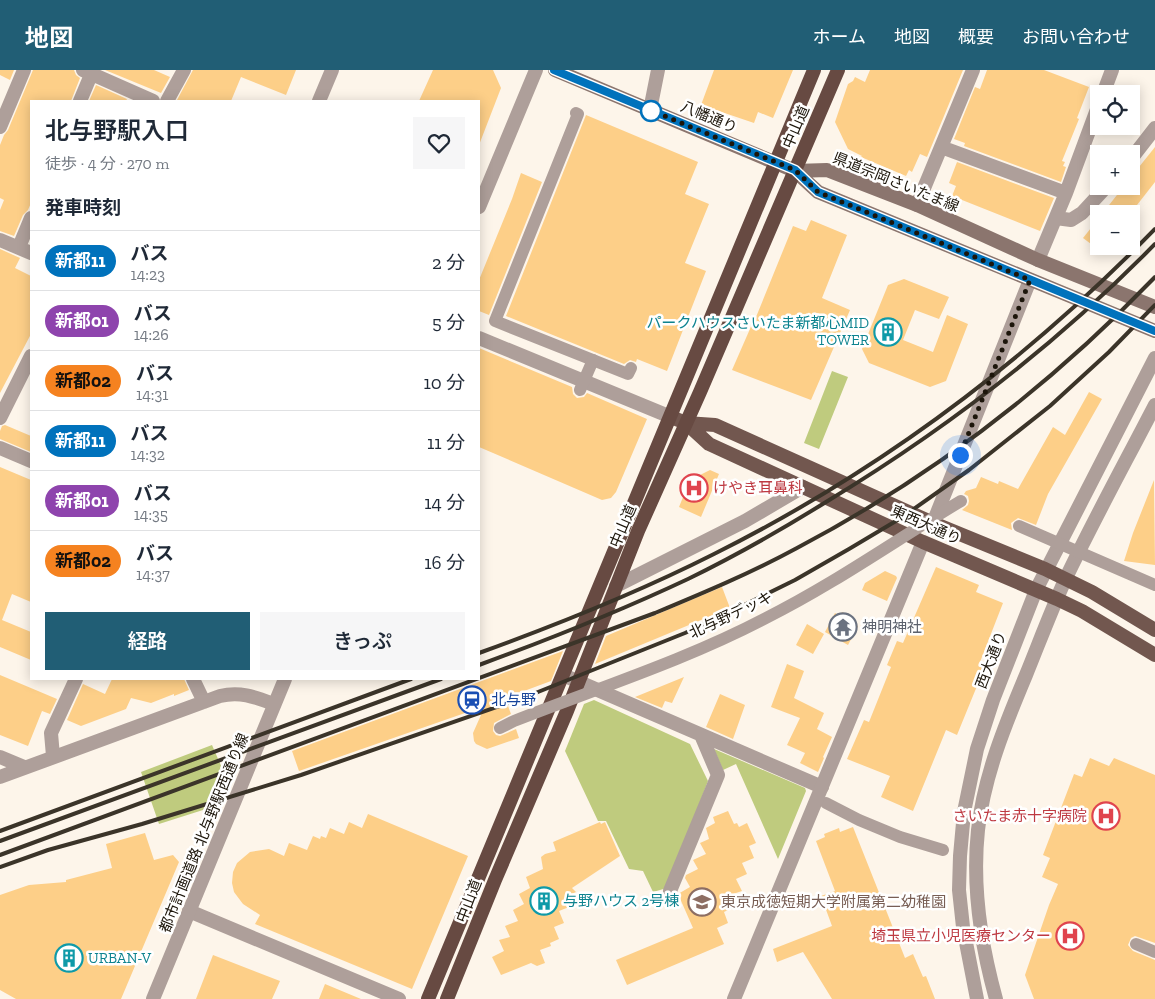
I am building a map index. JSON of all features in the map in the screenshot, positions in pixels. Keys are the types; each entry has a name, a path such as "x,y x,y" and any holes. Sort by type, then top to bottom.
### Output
{"highway":[{"name":"中山道","path":"428,999 814,70"},
{"name":"中山道","path":"447,999 567,710 638,531 838,70"}],"main road":[{"name":"八幡通り","path":"554,70 795,170"},
{"name":"県道宗岡さいたま線","path":"795,170 827,170 917,205 1038,260 1155,307"},
{"path":"795,170 818,192 1155,331"},
{"name":"東西大通り","path":"671,417 686,423 715,424 933,523 1045,569 1092,592 1155,630"},
{"name":"東西大通り","path":"686,423 709,444 923,542 1082,611 1153,657"}],"street":[{"path":"0,127 24,70"},
{"path":"168,100 184,70"},
{"path":"319,100 332,70"},
{"path":"480,205 536,70"},
{"path":"650,110 658,70"},
{"path":"917,205 973,70"},
{"path":"1106,85 1112,70"},
{"path":"80,100 89,71 151,100"},
{"path":"576,113 578,114 495,321 628,374 631,368"},
{"path":"1140,147 1155,128"},
{"path":"1038,260 1066,194 1090,129"},
{"path":"942,147 1066,194"},
{"path":"1056,218 1071,220 1082,213 1099,195"},
{"path":"0,240 25,250 30,223"},
{"path":"933,523 1030,280"},
{"path":"480,338 671,417"},
{"path":"0,418 30,358"},
{"name":"西大通り","path":"977,999 963,927 960,856 964,812 977,750 993,700 1045,569 1155,358"},
{"path":"580,390 593,360"},
{"path":"996,999 983,942 976,862 978,829 992,762 1066,579 1155,405"},
{"path":"0,448 30,461"},
{"path":"616,586 745,521 803,487"},
{"name":"北与野デッキ","path":"500,728 683,656 767,618 836,580 961,501"},
{"path":"1019,526 1155,585"},
{"path":"734,999 923,542"},
{"path":"564,675 822,787"},
{"path":"54,756 51,733 76,680"},
{"path":"193,680 204,702"},
{"name":"都市計画道路 北与野駅西通り線","path":"153,999 285,680"},
{"path":"0,777 220,696 238,693 274,704"},
{"path":"670,891 718,775 701,735"},
{"path":"0,757 24,767"},
{"path":"826,803 900,837 943,850"},
{"path":"189,911 399,999"},
{"path":"1136,944 1155,952"}],"green space":[{"path":"832,371 848,377 819,449 804,443"},
{"path":"594,700 690,744 708,781 667,888 653,892 643,871 629,869 606,821 598,821 565,751 584,704"},
{"path":"212,745 222,768 203,810 159,824 141,772"},
{"path":"714,749 805,788 806,791 778,859 736,764 723,770"}],"building":[{"path":"0,70 14,70 10,80 0,75"},
{"path":"33,70 74,70 80,78 71,100 30,100 30,205 23,215 14,236 0,231 0,210 4,200 0,198 0,145"},
{"path":"105,70 154,70 170,77 161,93"},
{"path":"193,70 296,70 286,95 241,77 231,100 177,100"},
{"path":"433,70 493,70 501,88 480,142 480,100 419,100"},
{"path":"714,70 793,70 773,118 758,112 754,123 701,105"},
{"path":"870,70 963,70 927,157 920,154 912,172 909,170 906,176 861,157 848,149 835,122 848,84 855,77 865,82"},
{"path":"987,70 1044,70 1089,87 1077,118 1079,119 1062,161 1065,162 1063,166 1066,167 1061,182 964,146 965,143 954,139 975,87 980,89"},
{"path":"96,85 127,99 126,100 89,100"},
{"path":"586,115 698,162 685,194 709,204 685,263 706,271 667,371 637,359 636,362 630,360 624,364 506,316"},
{"path":"1155,147 1155,182 1137,205 1109,205 1117,195 1140,195 1140,166"},
{"path":"957,162 1054,198 1040,231 952,196 956,186 949,183"},
{"path":"521,173 542,182 489,315 480,311 480,278"},
{"path":"811,220 847,235 822,298 850,310 811,400 732,370 754,322 793,226 806,231"},
{"path":"1090,229 1090,243 1083,238"},
{"path":"0,249 20,258 15,268 30,276 30,336 0,393"},
{"name":"パークハウスさいたま新都心MID TOWER","path":"904,279 949,297 939,319 915,310 903,340 933,352 947,315 968,324 946,381 930,387 869,363 862,349 888,285"},
{"path":"480,348 572,387 573,394 577,398 584,397 587,393 647,419 616,492 611,498 602,500 480,447"},
{"path":"1089,392 1102,399 1048,494 1036,525 1018,518 1011,523 1012,530 962,510 968,505 969,501 968,496 964,494 966,491 976,488 981,477 998,484 999,481 1018,489 1053,427 1065,435"},
{"path":"5,425 30,436 30,452 0,439 2,426"},
{"path":"0,467 30,480 30,602 12,594 2,620 30,632 30,660 0,647"},
{"path":"710,470 719,474 701,517 679,507 690,480"},
{"path":"1154,480 1155,565 1124,561 1133,533"},
{"path":"936,567 979,585 976,592 1003,603 980,662 986,664 957,735 946,730 913,811 881,797 890,776 847,759 864,720 869,722 891,667 887,665 897,641 903,643"},
{"path":"885,571 897,578 887,601 862,590 865,583"},
{"path":"722,587 730,608 595,664 606,636"},
{"path":"842,612 855,619 853,623 858,626 848,645 825,632 835,613 840,616"},
{"path":"807,624 824,634 813,654 796,645"},
{"path":"563,651 551,681 505,698 511,714 494,723 493,731 496,735 500,736 516,729 519,738 487,749 476,744 473,733 485,706 299,771 292,751"},
{"path":"787,664 804,671 794,698 824,713 817,729 832,737 818,772 800,763 805,753 787,745 800,718 771,707"},
{"path":"0,675 57,699 50,714 42,711 28,746 0,735"},
{"path":"684,677 672,703 665,701 662,708 635,697"},
{"path":"112,680 184,680 189,690 151,703 131,698 126,709 81,726 67,720 83,684 105,694"},
{"path":"720,694 745,705 733,739 706,727"},
{"name":"さいたま赤十字病院","path":"1090,758 1109,766 1114,758 1155,775 1155,943 1135,936 1131,938 1128,945 1133,951 1155,960 1155,999 1034,999 1025,975 1058,884 1042,877 1050,858 1043,855 1074,774 1082,777"},
{"path":"728,811 734,824 737,823 739,827 747,823 756,843 749,846 754,858 742,863 747,874 736,879 742,891 730,895 734,907 724,912 728,923 717,928 724,944 627,985 616,960 693,928 678,894 690,887 685,878 686,875 698,869 693,860 706,854 700,843 709,839 706,828 715,823 713,817"},
{"path":"368,814 468,856 412,989 255,924 260,915 243,904 234,892 232,883 233,872 237,863 250,852 269,849 284,856 289,843 307,850 313,836 320,839 321,836 326,838 330,828 344,834 349,822 362,828"},
{"name":"与野ハウス 2号棟","path":"600,822 601,824 605,822 620,856 572,888 576,892 565,897 569,907 559,911 564,923 554,927 559,939 550,943 551,946 540,950 545,963 537,966 531,963 501,975 492,957 504,951 499,940 510,937 505,926 518,921 513,910 524,904 519,894 530,888 526,877 543,869 541,857 556,851 553,842"},
{"path":"853,827 905,958 913,954 923,977 926,976 935,999 832,999 803,952 777,962 773,949 832,926 821,896 835,891 816,841 825,837 824,834 839,828 840,832"},
{"name":"URBAN-V","path":"145,833 154,860 173,855 179,862 121,999 16,999 0,990 0,895 29,885 66,882 66,880 112,868 106,844"},
{"path":"213,955 280,981 272,999 196,999"},
{"path":"325,984 361,999 319,999"}],"railway":[{"path":"480,653 568,619 656,582 775,522 834,487 892,450 1002,368 1055,324 1155,229"},
{"path":"480,665 585,624 688,579 758,542 826,502 914,445 998,384 1079,316 1155,244"},
{"path":"480,678 655,613 780,557 847,520 942,460 987,427 1073,356 1155,277"},
{"path":"0,867 48,850 142,824 301,775 528,696 685,633 738,608 795,580 901,518 969,470 1050,406 1109,352 1155,305"},
{"path":"0,831 408,680"},
{"path":"0,841 438,680"},
{"path":"0,855 474,680"}],"bus line":[{"name":"新都11","path":"554,70 795,170 818,192 1155,331"}],"place":[{"name":"パークハウスさいたま新都心MID TOWER","path":"888,332"},
{"name":"けやき耳鼻科","path":"694,488"},
{"name":"神明神社","path":"843,627"},
{"name":"北与野","path":"472,700"},
{"name":"さいたま赤十字病院","path":"1106,816"},
{"name":"与野ハウス 2号棟","path":"544,901"},
{"name":"東京成徳短期大学附属第二幼稚園","path":"702,902"},
{"name":"埼玉県立小児医療センター","path":"1070,936"},
{"name":"URBAN-V","path":"69,958"}],"route":[{"path":"651,111 795,170 818,192 1030,280 960,455"}]}
